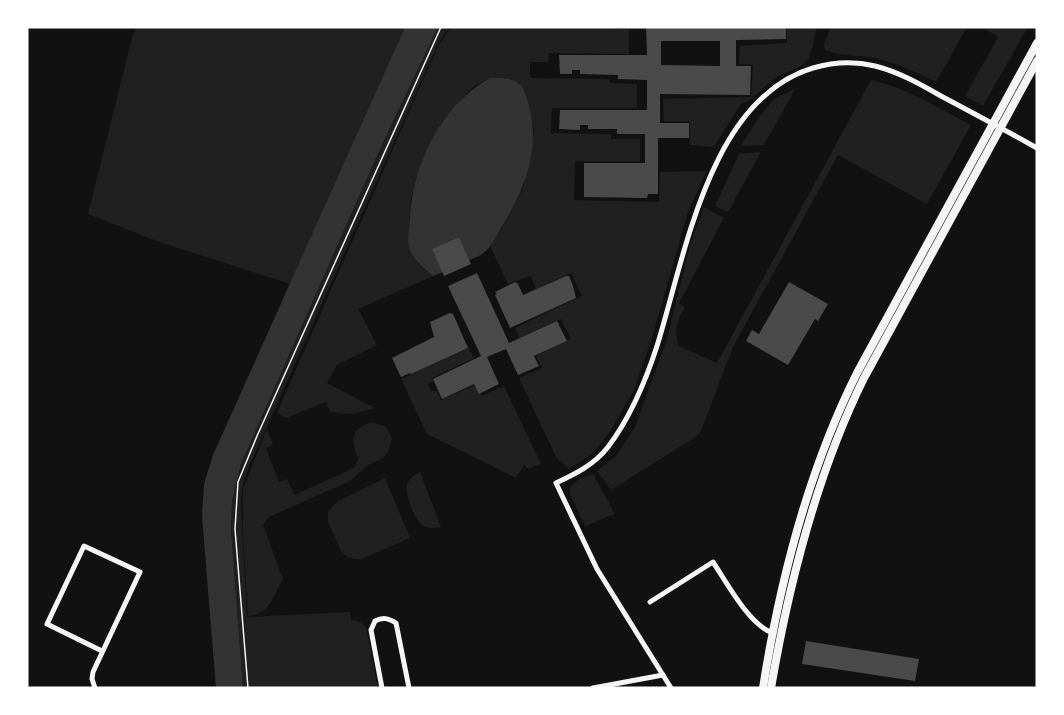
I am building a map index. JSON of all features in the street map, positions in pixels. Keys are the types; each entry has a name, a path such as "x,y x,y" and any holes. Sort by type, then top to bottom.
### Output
{"main road":[{"path":"763,688 776,634 802,547 848,411 1037,44"},
{"path":"997,125 1037,61"},
{"path":"771,688 776,634"}],"street":[{"path":"671,688 594,563 556,483 594,461 610,445 628,415 656,348 686,238 707,185 738,127 755,104 767,93 792,77 819,66 848,63 873,65 908,78 1037,148"},
{"path":"95,688 92,675 141,572 84,546 47,624 102,651"},
{"path":"650,602 713,562 754,621 776,634"},
{"path":"382,688 371,630 375,621 382,618 396,623 409,688"},
{"path":"593,688 663,675"}],"path":[{"path":"248,688 235,529 238,482 441,27"}],"shaded area":[{"path":"137,27 405,27 291,284 162,243 88,214 133,34"},
{"path":"405,27 438,27 379,151 241,464 232,501 231,530 243,688 216,688 202,516 204,484 213,455"},
{"path":"438,27 449,27 437,46 248,469 242,488 247,617 350,612 351,620 358,621 366,627 378,688 243,688 231,530 232,501 241,464 379,151"},
{"path":"451,27 612,27 612,29 629,29 629,54 549,53 548,62 530,62 530,78 609,79 610,83 637,84 637,108 552,108 551,133 611,134 611,139 640,139 640,161 575,161 574,200 659,202 660,172 707,171 688,212 651,341 634,390 610,432 594,452 569,469 556,457 519,378 542,368 536,356 571,339 561,319 519,338 515,328 582,296 571,273 536,289 531,276 508,284 490,246 523,188 534,131 526,94 519,83 511,79 490,78 476,85 443,120 425,153 411,199 408,233 419,263 433,276 358,309 377,345 337,365 327,383 375,408 347,414 330,411 326,402 286,418 277,413 438,46"},
{"path":"787,27 817,27 808,59 798,67 775,78 754,97 741,104 714,147 690,145 690,121 664,121 663,99 751,97 753,65 739,64 740,46 787,43"},
{"path":"831,27 967,27 936,82 886,61 825,50 824,44"},
{"path":"982,27 1028,27 983,106 965,96 998,37"},
{"path":"490,78 514,80 520,84 525,93 532,122 533,138 528,170 517,200 488,249 469,260 459,237 433,249 443,272 433,276 415,259 409,244 417,175 433,137 444,119 457,103"},
{"path":"871,80 910,93 971,125 927,204 838,155 733,347 701,431 697,436 611,490 597,471 616,456 635,427 667,339 690,245 704,207 724,218 679,303 685,307 678,321 676,335 679,346 717,363"},
{"path":"795,89 764,145 741,146 757,120 774,99"},
{"path":"761,152 728,212 715,206 739,154"},
{"path":"469,348 474,358 432,378 433,381 428,384 431,391 437,391 441,400 475,385 481,396 504,386 541,464 528,469 524,465 516,478 427,434 401,379"},
{"path":"372,422 386,427 392,438 388,453 382,459 368,465 350,481 269,517 263,525 283,579 266,608 255,615 248,616 243,489 267,428 273,445 266,448 279,482 287,479 294,495 354,468 358,459 354,436 360,428"},
{"path":"420,472 441,527 429,528 422,525 411,506 407,485 412,477"},
{"path":"593,474 615,514 585,526 570,494 570,487 579,479"},
{"path":"385,478 410,538 362,559 346,556 341,551 328,522 328,512 338,501"}],"building":[{"path":"646,27 786,27 786,39 736,40 736,66 751,66 750,95 660,94 660,123 689,123 689,138 658,138 658,194 648,194 647,198 584,197 584,163 645,163 645,134 617,134 617,129 588,129 588,125 580,125 580,130 559,129 560,110 647,110 647,80 618,79 618,75 580,74 580,70 572,70 572,74 560,74 559,55 647,55","holes":["661,41 720,41 720,66 661,65"]},
{"path":"459,237 471,264 444,276 432,249"},
{"path":"477,273 509,343 557,321 567,341 534,356 539,366 518,375 506,349 487,357 499,384 479,394 474,384 442,399 433,379 481,356 448,286"},
{"path":"569,276 576,298 510,328 495,292 515,282 523,295"},
{"path":"789,282 828,304 818,321 815,319 788,365 746,341 752,330 759,334"},
{"path":"450,313 453,314 468,348 401,377 392,358 434,337 430,322"},
{"path":"806,641 919,659 915,681 802,664"}]}
